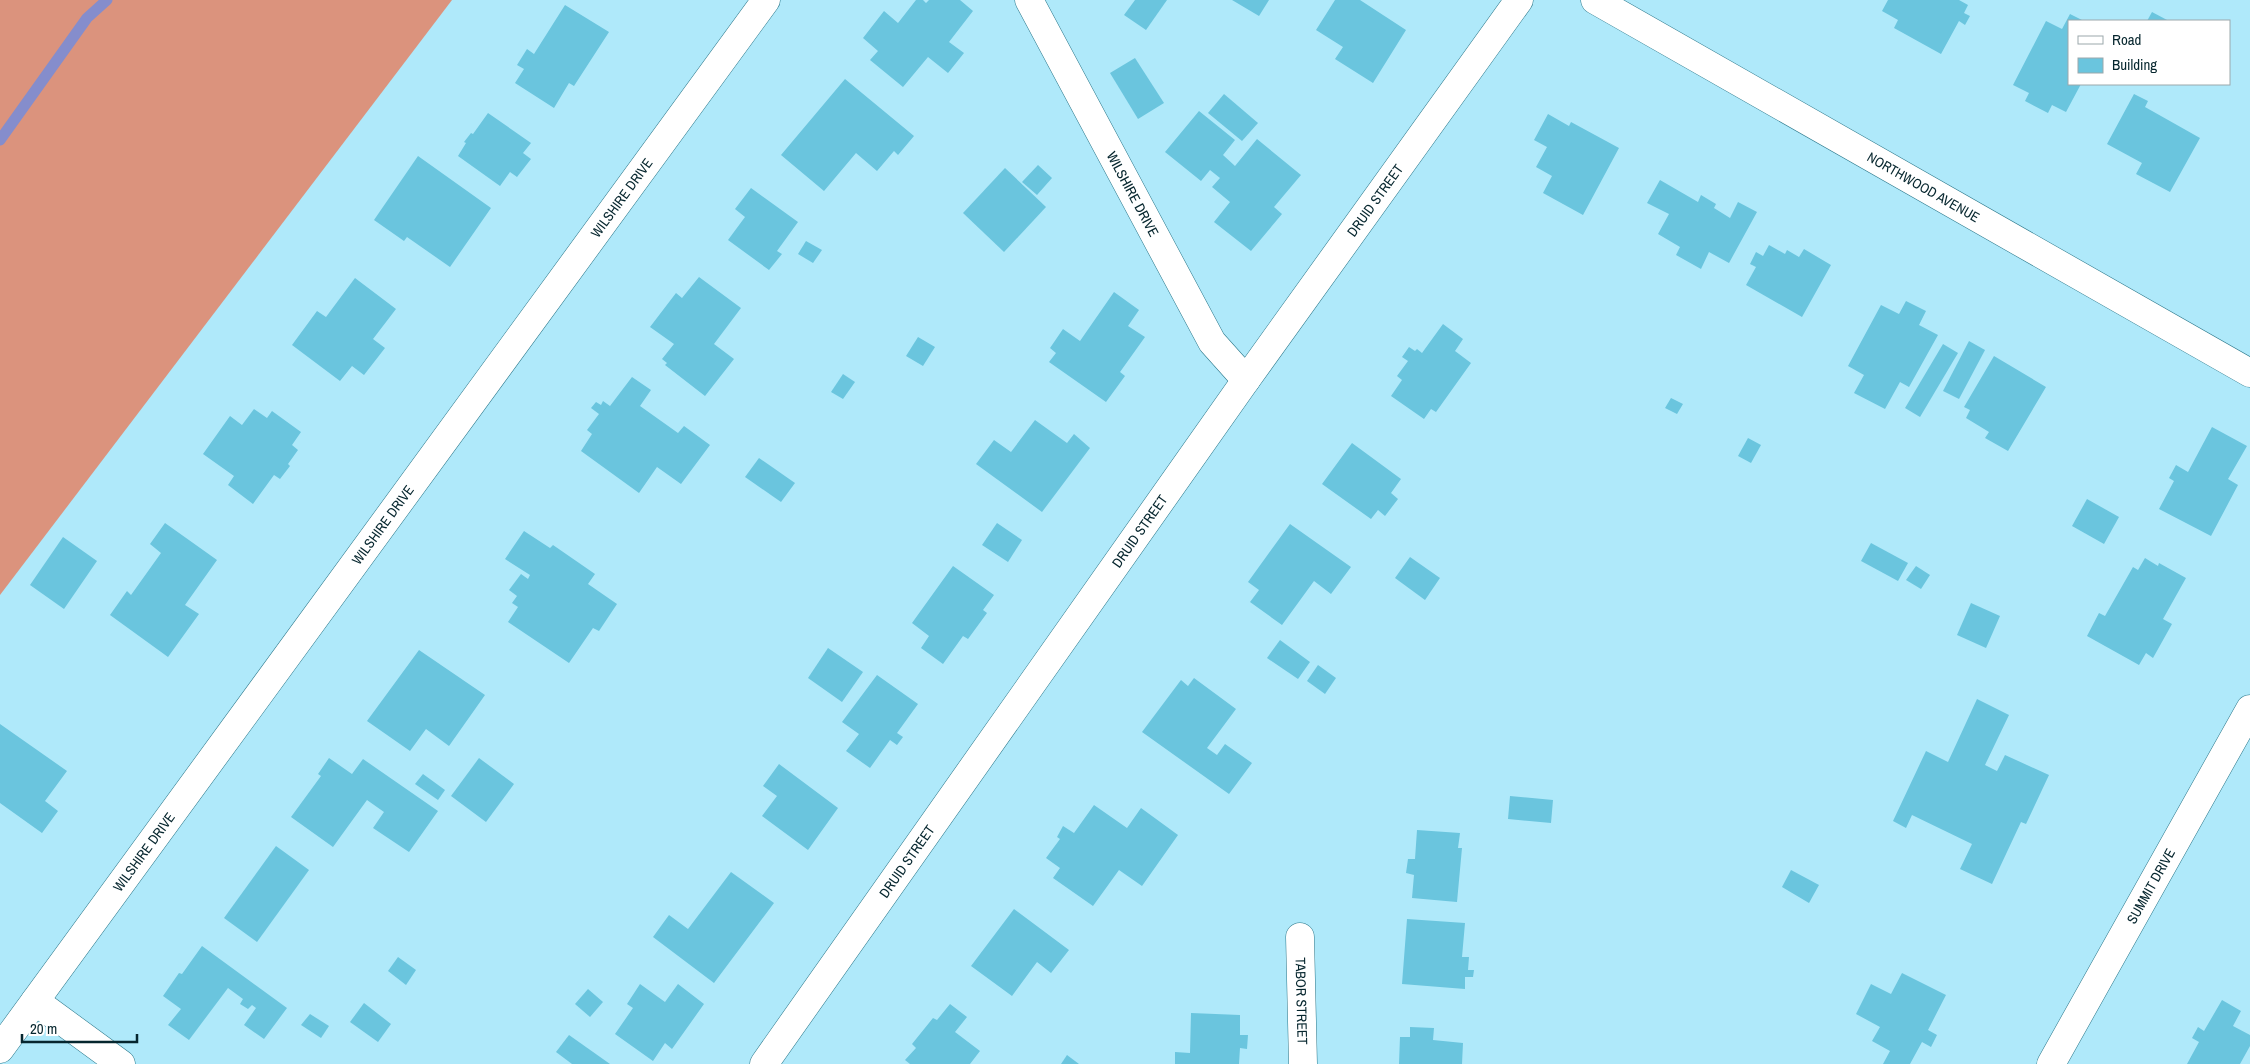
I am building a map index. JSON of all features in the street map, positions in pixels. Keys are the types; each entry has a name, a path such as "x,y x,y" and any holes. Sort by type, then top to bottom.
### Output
{"street":[{"name":"WILSHIRE DRIVE","path":"0,1049 766,0"},
{"name":"WILSHIRE DRIVE","path":"1030,0 1212,342 1246,380"},
{"name":"DRUID STREET","path":"764,1064 1246,380 1519,0"},
{"name":"NORTHWOOD AVENUE","path":"1596,0 2250,373"},
{"name":"SUMMIT DRIVE","path":"2051,1064 2246,725"},
{"name":"TABOR STREET","path":"1300,937 1304,1064"},
{"path":"35,1001 121,1064"}],"shaded area":[{"path":"0,0 452,0 0,595"}],"building":[{"path":"916,0 923,0 926,3 929,0 960,0 973,11 949,42 964,53 948,73 928,57 903,87 870,60 878,51 863,38 884,11 898,23"},
{"path":"1135,0 1167,0 1146,30 1124,15"},
{"path":"1232,0 1269,0 1259,16"},
{"path":"1335,0 1360,0 1406,30 1373,83 1335,59 1343,47 1316,30"},
{"path":"1888,0 1959,0 1968,5 1964,13 1970,16 1965,25 1959,21 1941,54 1894,28 1898,20 1882,11"},
{"path":"565,5 609,32 574,86 569,83 554,108 515,83 524,69 517,65 527,49 534,54"},
{"path":"2152,12 2167,20 2148,20"},
{"path":"2070,14 2082,20 2068,20 2068,85 2080,85 2066,112 2052,105 2048,113 2025,101 2029,93 2013,85 2046,21 2062,29"},
{"path":"1135,58 1164,103 1138,119 1110,73"},
{"path":"845,79 914,136 898,155 894,151 877,171 856,153 824,191 781,155"},
{"path":"1224,94 1258,123 1242,141 1208,113"},
{"path":"2134,94 2148,101 2145,107 2200,138 2170,192 2136,174 2142,163 2107,144"},
{"path":"1199,111 1235,140 1223,155 1235,166 1257,139 1301,175 1274,207 1282,214 1251,251 1214,222 1230,202 1212,187 1220,178 1210,170 1201,181 1165,152"},
{"path":"488,113 531,143 523,153 531,159 517,177 510,172 500,186 458,156 466,143 464,142 471,133 473,134"},
{"path":"1548,114 1569,126 1571,122 1619,148 1583,215 1543,193 1552,176 1536,167 1547,147 1534,140"},
{"path":"418,156 491,208 450,267 407,237 404,241 374,220"},
{"path":"1038,165 1052,178 1037,195 1022,182"},
{"path":"1005,168 1046,207 1004,252 963,213"},
{"path":"1660,180 1698,202 1701,195 1716,204 1714,208 1730,218 1738,202 1757,212 1729,263 1709,252 1701,269 1676,255 1680,247 1658,234 1669,214 1647,203"},
{"path":"751,188 798,222 777,251 782,254 769,270 728,240 745,217 735,209"},
{"path":"806,241 822,250 813,263 798,254"},
{"path":"1769,245 1785,254 1787,250 1799,257 1804,249 1831,265 1802,317 1746,285 1756,267 1750,264 1756,252 1763,256"},
{"path":"699,277 741,308 714,344 734,359 705,396 665,365 667,363 662,359 674,344 650,327 676,293 682,298"},
{"path":"355,278 396,309 373,339 385,348 364,375 352,366 340,381 292,345 317,311 326,317"},
{"path":"1114,292 1139,310 1128,326 1145,337 1120,372 1125,376 1106,402 1049,362 1056,353 1050,348 1063,329 1080,341"},
{"path":"1906,301 1926,311 1919,325 1938,335 1909,387 1900,382 1885,409 1854,393 1864,375 1848,366 1881,305 1899,314"},
{"path":"1443,324 1463,339 1455,351 1471,363 1436,412 1431,409 1424,419 1391,396 1402,380 1397,376 1408,361 1402,357 1409,347 1415,351 1417,349 1422,353"},
{"path":"918,337 935,347 923,366 906,356"},
{"path":"1969,341 1985,350 1959,399 1943,391"},
{"path":"1943,344 1958,353 1920,417 1905,408"},
{"path":"1994,356 2046,387 2008,451 1985,438 1989,432 1966,418 1970,410 1964,407"},
{"path":"843,374 855,382 843,399 831,392"},
{"path":"632,377 651,390 640,406 678,433 684,426 710,445 681,484 657,467 639,493 581,451 592,434 587,430 599,414 591,408 596,402 601,405 603,401 610,406"},
{"path":"1671,398 1683,404 1677,414 1665,408"},
{"path":"254,409 267,418 272,411 301,432 292,445 298,450 288,464 290,466 280,479 274,475 253,504 228,485 234,476 203,454 230,416 242,425"},
{"path":"1035,420 1067,443 1074,434 1090,448 1042,512 976,464 994,440 1011,452"},
{"path":"2212,427 2247,446 2228,479 2238,485 2211,536 2159,509 2174,481 2169,478 2176,465 2188,472"},
{"path":"1748,438 1761,445 1751,463 1738,456"},
{"path":"1352,443 1401,479 1391,493 1398,499 1385,516 1378,510 1371,519 1322,484"},
{"path":"759,458 795,483 781,502 745,477"},
{"path":"2087,499 2119,517 2104,544 2072,526"},
{"path":"165,523 217,560 185,605 199,614 168,657 110,615 127,591 131,595 161,553 150,544"},
{"path":"997,523 1022,540 1008,562 982,545"},
{"path":"1290,524 1351,567 1331,594 1314,581 1282,625 1250,602 1259,590 1248,582"},
{"path":"524,531 550,548 553,545 595,574 588,584 617,604 599,631 593,628 569,663 508,622 518,607 512,603 517,596 509,590 521,574 528,579 530,575 505,559"},
{"path":"63,537 97,561 64,609 30,585"},
{"path":"1871,543 1908,563 1898,581 1861,561"},
{"path":"1410,557 1440,578 1425,600 1395,578"},
{"path":"2145,558 2158,566 2159,563 2186,578 2163,619 2172,624 2153,658 2146,653 2139,665 2087,636 2099,613 2105,616 2133,567 2138,570"},
{"path":"953,566 994,595 983,610 987,613 968,639 963,636 943,664 921,648 929,636 912,623"},
{"path":"1916,566 1930,575 1921,589 1906,580"},
{"path":"1971,603 2000,616 1986,648 1957,635"},
{"path":"1280,640 1310,662 1298,679 1267,658"},
{"path":"828,648 863,672 842,702 808,678"},
{"path":"419,650 485,695 449,746 426,729 410,751 367,721"},
{"path":"1318,665 1336,678 1325,694 1307,681"},
{"path":"877,675 918,704 897,733 903,737 897,745 890,740 870,768 846,751 859,734 842,722"},
{"path":"1194,678 1236,709 1207,748 1217,755 1225,744 1252,763 1229,794 1142,732 1181,680 1188,686"},
{"path":"1977,699 2009,715 1985,765 1997,771 2005,755 2049,775 2026,824 2021,822 1992,884 1960,869 1972,844 1912,815 1906,828 1893,821 1926,751 1948,762"},
{"path":"0,724 67,771 45,801 58,811 42,833 0,803"},
{"path":"329,758 352,774 363,759 438,811 409,852 373,828 384,812 367,800 333,847 291,817 321,776 318,774"},
{"path":"479,758 514,784 486,822 451,796"},
{"path":"779,764 838,808 808,850 762,816 777,796 763,786"},
{"path":"423,774 445,790 438,800 415,784"},
{"path":"1510,796 1553,800 1551,823 1508,819"},
{"path":"1094,805 1127,828 1141,808 1178,835 1142,886 1119,870 1093,906 1053,878 1060,868 1046,858 1060,839 1057,837 1063,826 1074,833"},
{"path":"1417,830 1460,833 1458,848 1462,848 1457,902 1412,898 1414,875 1406,873 1408,859 1415,859"},
{"path":"276,846 309,870 257,942 224,918"},
{"path":"1791,870 1819,885 1809,903 1782,887"},
{"path":"731,872 774,903 714,983 653,937 669,915 688,929"},
{"path":"1014,909 1069,950 1051,973 1037,962 1012,996 971,966"},
{"path":"1407,919 1465,923 1462,957 1469,957 1468,970 1474,970 1473,977 1465,977 1465,989 1402,984"},
{"path":"202,946 287,1008 264,1039 244,1025 256,1008 252,1005 248,1009 240,1004 243,999 228,988 189,1040 168,1025 181,1009 163,996 179,973 182,974"},
{"path":"398,957 416,970 406,985 388,971"},
{"path":"1902,973 1946,995 1928,1030 1937,1035 1931,1047 1922,1042 1910,1064 1883,1064 1890,1051 1872,1041 1880,1027 1856,1014 1871,984 1891,994"},
{"path":"640,984 665,1002 678,984 704,1004 672,1049 665,1043 653,1061 615,1034 633,1008 627,1004"},
{"path":"588,989 603,1002 590,1017 575,1004"},
{"path":"2222,1000 2241,1011 2233,1026 2250,1035 2250,1046 2240,1064 2187,1064 2199,1042 2192,1038 2198,1027 2204,1031"},
{"path":"364,1003 391,1024 378,1042 350,1022"},
{"path":"950,1004 967,1017 955,1032 980,1051 970,1064 910,1064 905,1060 916,1048 912,1044 933,1018 937,1020"},
{"path":"1191,1013 1240,1015 1240,1035 1248,1035 1247,1049 1240,1048 1239,1064 1175,1064 1175,1052 1190,1053"},
{"path":"310,1014 329,1026 321,1038 301,1025"},
{"path":"1410,1027 1434,1028 1433,1040 1463,1043 1462,1064 1399,1064 1400,1037 1410,1037"},
{"path":"569,1035 610,1064 572,1064 556,1052"},
{"path":"1067,1055 1079,1064 1061,1064"}],"waterway":[{"path":"0,140 87,18 107,0"}]}
